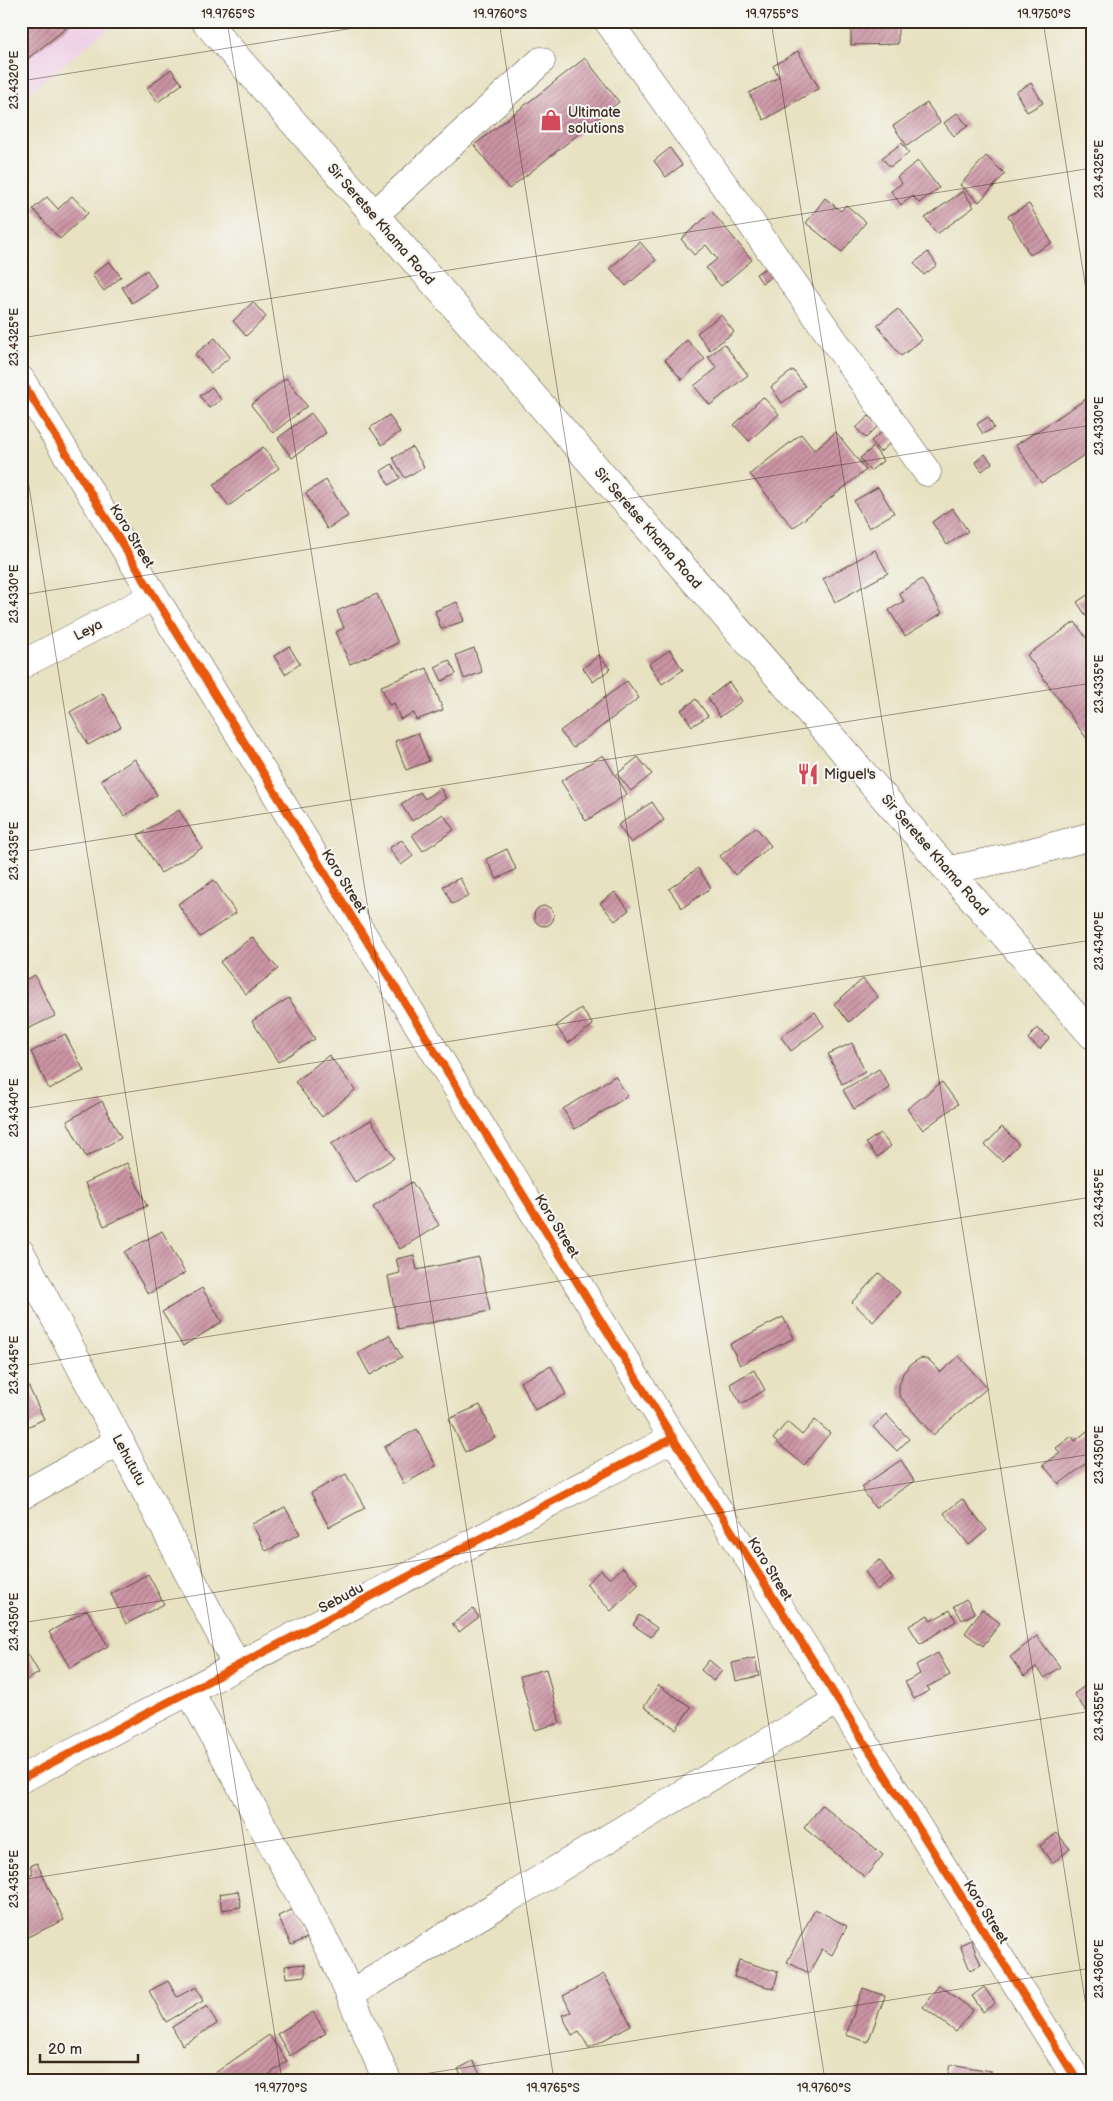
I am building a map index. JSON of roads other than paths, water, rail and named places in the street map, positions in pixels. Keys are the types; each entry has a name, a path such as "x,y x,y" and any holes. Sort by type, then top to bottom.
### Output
{"street":[{"name":"Sir Seretse Khama Road","path":"204,21 1092,1034"},
{"path":"608,21 927,472"},
{"path":"373,216 540,61"},
{"name":"Koro Street","path":"21,380 673,1438 1077,2080"},
{"name":"Leya","path":"21,664 154,596"},
{"path":"949,870 1013,857 1092,836"},
{"name":"Lehututu","path":"21,1253 237,1666"},
{"name":"Sebudu","path":"21,1779 673,1438"},
{"path":"21,1496 120,1441"},
{"path":"190,1692 333,1956 387,2080"},
{"path":"350,1994 838,1700"}],"place":[{"name":"Ultimate solutions","path":"551,120"},
{"name":"Miguel's","path":"808,774"}]}
